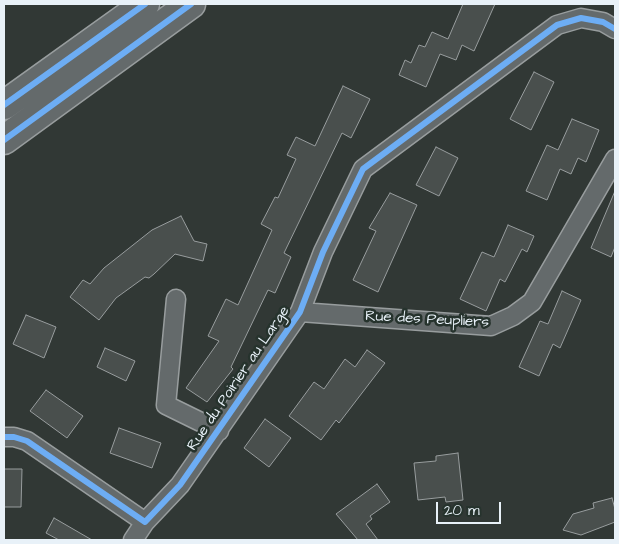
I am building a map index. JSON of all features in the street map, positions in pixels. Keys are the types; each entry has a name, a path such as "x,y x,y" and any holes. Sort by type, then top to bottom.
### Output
{"main road":[{"path":"4,105 145,4"},
{"path":"4,140 191,4"}],"street":[{"name":"Rue du Poirier au Large","path":"133,540 145,522 180,485 300,312 323,252 363,169 557,26 581,18 603,22 615,29"},
{"name":"Rue des Peupliers","path":"300,312 492,326 513,316 532,302 615,159"},
{"path":"176,299 166,405 219,431"},
{"path":"4,437 14,437 27,441 145,522"}],"building":[{"path":"463,4 495,4 474,51 462,45 456,60 440,54 426,87 399,75 405,60 411,63 419,45 425,47 432,32 448,39"},
{"path":"534,72 554,82 531,130 510,119"},
{"path":"343,86 370,99 351,138 342,133 284,253 291,257 275,293 268,290 231,367 233,369 207,402 186,388 219,341 208,336 226,299 238,305 272,230 261,224 275,197 278,198 296,159 287,155 296,137 315,146"},
{"path":"572,119 599,130 586,162 578,158 571,174 560,169 547,200 526,191 547,145 558,150"},
{"path":"436,147 458,158 439,196 416,185"},
{"path":"615,191 615,247 611,257 591,248"},
{"path":"390,193 417,205 378,292 353,280 376,231 369,228"},
{"path":"181,216 194,241 207,244 203,261 175,254 149,278 145,277 116,298 99,320 70,297 83,280 90,284 104,268 152,230"},
{"path":"508,225 534,236 527,252 522,249 505,282 500,279 486,311 460,299 482,252 494,257"},
{"path":"562,291 581,300 560,348 553,344 539,376 519,367 540,321 548,324"},
{"path":"26,315 56,327 44,358 13,344"},
{"path":"105,348 135,361 126,381 97,367"},
{"path":"367,350 385,363 339,423 336,420 321,440 289,416 314,382 324,389 345,359 355,367"},
{"path":"46,390 83,416 67,438 30,411"},
{"path":"265,419 291,438 269,467 244,448"},
{"path":"119,428 161,443 152,468 110,453"},
{"path":"458,453 463,500 446,502 445,497 418,500 414,463 436,461 436,456"},
{"path":"4,469 22,469 21,507 4,507"},
{"path":"377,484 390,502 370,516 372,519 366,524 378,540 358,540 336,514"},
{"path":"612,498 615,509 615,522 581,535 563,530 573,514 594,508 593,503"},
{"path":"54,518 92,540 59,540 46,533"}],"cycle path":[{"path":"4,105 145,4"},
{"path":"4,140 191,4"},
{"path":"4,437 14,437 27,441 145,522 180,485 300,312 323,252 363,169 557,25 581,18 603,22 615,29"}]}
